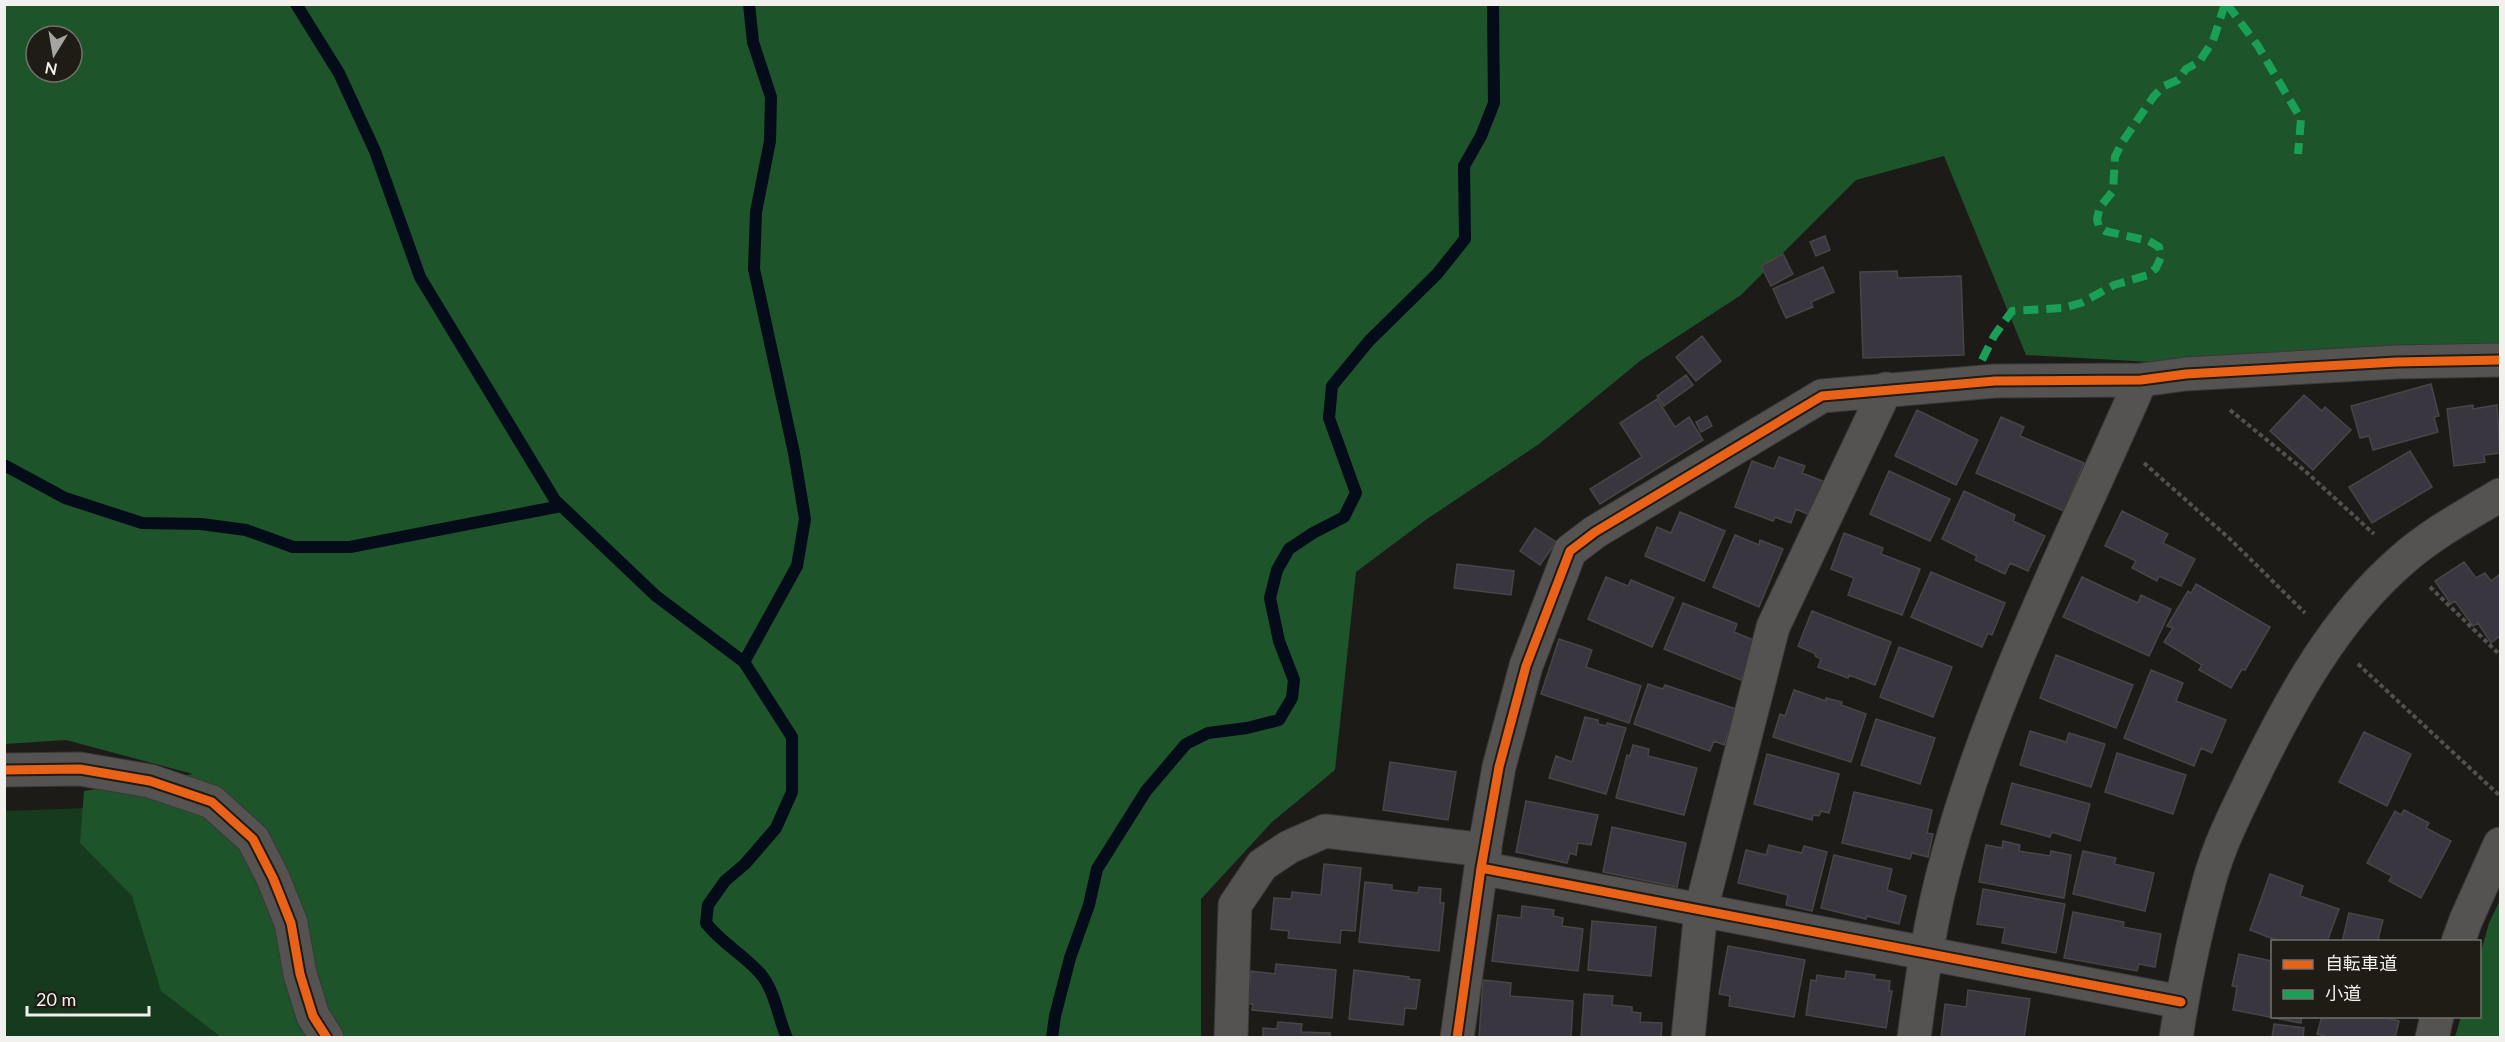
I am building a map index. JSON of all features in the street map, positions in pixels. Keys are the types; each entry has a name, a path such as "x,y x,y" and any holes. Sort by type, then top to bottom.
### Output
{"street":[{"path":"1457,1038 1499,766 1526,666 1570,551 1595,532 1822,396 1995,381 2141,380 2186,374 2396,362 2500,360"},
{"path":"1914,1038 1926,953 1948,854 2009,676 2141,380"},
{"path":"1688,1038 1701,910 1773,627 1886,389"},
{"path":"2176,1038 2181,1002 2209,880 2233,817 2285,711 2332,639 2367,595 2402,560 2453,523 2500,495"},
{"path":"4,770 80,769 150,781 212,801 253,839 273,878 291,923 300,974 313,1016 327,1038"},
{"path":"1232,1038 1235,904 1262,865 1289,847 1325,831 1483,859 1701,910 2181,1002"},
{"path":"2459,940 2500,844"},
{"path":"2432,1038 2437,1018"}],"path":[{"path":"2186,374 2305,471 2402,560 2500,655"}],"green space":[{"path":"5,5 2500,5 2500,347 2397,345 2169,363 2026,355 1944,156 1856,180 1741,295 1640,361 1539,444 1427,519 1356,572 1335,770 1272,822 1201,899 1201,1037 221,1037 161,991 132,896 80,843 84,791 193,774 66,740 5,744"},
{"path":"169,805 327,1037 5,1037 4,811"},
{"path":"2500,900 2500,1037 2455,1037 2461,1018 2481,1018 2481,951 2489,923"}],"building":[{"path":"1825,236 1830,250 1816,256 1810,242"},
{"path":"1783,254 1793,274 1771,286 1761,266"},
{"path":"1823,267 1834,292 1811,302 1813,307 1786,318 1773,289"},
{"path":"1897,271 1898,278 1961,276 1964,355 1863,358 1860,272"},
{"path":"1702,336 1721,361 1696,381 1676,357"},
{"path":"1686,375 1693,385 1664,406 1657,396"},
{"path":"2431,384 2439,416 2434,417 2438,432 2373,450 2369,436 2360,438 2351,406"},
{"path":"2304,395 2322,411 2325,407 2351,430 2313,470 2270,431"},
{"path":"1657,399 1675,427 1689,417 1703,440 1600,504 1590,489 1642,457 1620,423"},
{"path":"2473,405 2473,409 2497,405 2500,453 2484,455 2485,462 2454,466 2447,409"},
{"path":"1917,410 1978,440 1956,485 1895,456"},
{"path":"1707,416 1712,426 1701,432 1696,422"},
{"path":"2001,417 2024,427 2020,436 2084,463 2064,511 1976,473"},
{"path":"2410,451 2432,487 2372,523 2349,487"},
{"path":"1779,457 1805,466 1802,473 1825,482 1812,516 1796,509 1791,523 1775,517 1773,521 1735,507 1752,461 1774,469"},
{"path":"1889,471 1950,499 1930,541 1870,514"},
{"path":"1964,491 2015,515 2013,521 2045,536 2028,571 2010,563 2005,574 1975,560 1977,556 1942,539"},
{"path":"2122,511 2168,534 2163,543 2195,559 2181,586 2159,576 2157,581 2132,568 2136,561 2105,546"},
{"path":"1680,512 1725,531 1704,581 1645,556 1657,527 1671,533"},
{"path":"1535,528 1556,542 1540,565 1520,551"},
{"path":"1844,533 1883,548 1881,554 1920,569 1902,615 1848,595 1854,578 1831,569"},
{"path":"1735,535 1759,545 1760,540 1783,549 1759,607 1713,587"},
{"path":"2464,562 2476,578 2485,573 2491,581 2499,575 2500,578 2500,636 2491,643 2478,623 2473,626 2455,601 2451,604 2435,581"},
{"path":"1457,564 1514,571 1511,595 1454,588"},
{"path":"1931,572 2005,603 1992,635 1988,633 1982,647 1911,617"},
{"path":"1606,577 1628,586 1631,580 1674,598 1652,647 1588,619"},
{"path":"2082,577 2138,603 2141,595 2171,609 2149,656 2063,617"},
{"path":"2196,584 2270,627 2245,670 2242,669 2231,688 2199,670 2202,665 2164,642 2173,628 2167,626 2188,591 2191,593"},
{"path":"1683,603 1737,624 1734,632 1756,641 1741,680 1664,649"},
{"path":"1812,611 1891,642 1875,685 1818,667 1821,659 1815,656 1816,654 1798,646"},
{"path":"1559,639 1592,650 1586,667 1641,686 1629,723 1541,694"},
{"path":"1899,647 1952,667 1933,717 1880,697"},
{"path":"2056,655 2133,685 2116,728 2040,698"},
{"path":"2151,670 2183,683 2176,701 2226,720 2212,753 2201,748 2194,766 2124,738"},
{"path":"1648,684 1663,689 1665,685 1736,709 1724,745 1714,741 1710,751 1634,724"},
{"path":"1794,690 1826,701 1826,698 1842,702 1841,705 1866,714 1851,762 1773,737 1780,714 1785,716"},
{"path":"1585,717 1598,720 1598,724 1606,726 1607,723 1626,728 1606,794 1549,778 1556,756 1572,762"},
{"path":"1876,719 1935,738 1920,784 1861,765"},
{"path":"2030,731 2066,742 2069,733 2105,744 2091,787 2020,765"},
{"path":"2364,732 2411,754 2387,806 2339,782"},
{"path":"1633,745 1649,749 1648,756 1697,768 1684,815 1616,798 1627,755 1630,756"},
{"path":"2117,753 2186,775 2173,814 2105,792"},
{"path":"1767,754 1839,774 1829,813 1821,811 1819,816 1813,815 1812,820 1754,804"},
{"path":"1390,762 1456,772 1448,820 1383,810"},
{"path":"2012,783 2090,804 2080,841 2052,832 2050,837 2001,824"},
{"path":"1854,792 1932,810 1927,833 1933,834 1928,857 1912,853 1910,859 1842,843"},
{"path":"1526,801 1598,815 1591,845 1578,843 1576,855 1570,853 1567,863 1516,852"},
{"path":"2404,810 2429,823 2426,828 2451,841 2421,898 2389,881 2392,876 2367,863 2395,811 2401,815"},
{"path":"1612,827 1686,843 1677,887 1603,872"},
{"path":"2003,841 2020,845 2019,851 2050,856 2051,851 2071,855 2064,898 1979,882 1986,845 2002,848"},
{"path":"1769,845 1802,853 1804,846 1827,852 1812,911 1786,905 1788,895 1738,883 1746,850 1766,855"},
{"path":"2083,851 2116,858 2114,864 2154,873 2145,911 2073,894"},
{"path":"1834,855 1892,869 1887,890 1906,896 1899,924 1821,908"},
{"path":"1324,864 1361,868 1355,931 1341,930 1340,943 1288,938 1289,931 1271,929 1274,898 1291,899 1292,892 1321,895"},
{"path":"2270,874 2303,886 2300,896 2339,909 2328,940 2276,940 2250,930"},
{"path":"1365,882 1392,885 1392,890 1418,893 1419,887 1441,889 1440,903 1444,903 1439,951 1359,942"},
{"path":"1983,889 2065,904 2056,953 2002,943 2005,928 1977,924"},
{"path":"1522,906 1554,910 1553,916 1563,918 1562,926 1583,929 1578,971 1492,961 1498,915 1521,918"},
{"path":"2073,912 2124,922 2123,927 2161,934 2155,967 2139,964 2137,971 2064,958"},
{"path":"2349,913 2383,920 2378,939 2380,940 2342,940"},
{"path":"1592,921 1656,927 1651,976 1588,970"},
{"path":"1728,946 1805,960 1794,1017 1729,1006 1730,996 1719,994"},
{"path":"2239,954 2271,961 2271,1017 2233,1010 2237,987 2232,986"},
{"path":"1276,964 1336,970 1332,1018 1252,1010 1253,1004 1248,1004 1251,971 1275,974"},
{"path":"1354,970 1420,980 1416,1009 1405,1008 1403,1025 1349,1019"},
{"path":"1846,971 1875,975 1874,979 1890,981 1889,991 1892,991 1886,1028 1806,1015 1811,980 1816,981 1817,975 1845,979"},
{"path":"1483,980 1511,983 1510,996 1573,1001 1571,1038 1479,1038"},
{"path":"1968,990 2030,999 2024,1038 1941,1038 1945,1004 1966,1007"},
{"path":"1584,994 1613,996 1612,1005 1632,1007 1632,1012 1641,1013 1640,1022 1662,1023 1661,1038 1581,1038"},
{"path":"2275,1018 2302,1018 2301,1023"},
{"path":"2321,1018 2388,1018 2399,1021 2395,1038 2332,1038 2317,1034"},
{"path":"1278,1022 1302,1024 1301,1032 1330,1033 1330,1038 1263,1038 1263,1028 1277,1029"},
{"path":"2274,1024 2304,1028 2303,1038 2272,1038"}],"waterway":[{"path":"296,4 339,73 375,151 420,277 555,500 656,596 744,662 792,737 792,792 776,828 745,864 725,881 708,905 706,923 763,977 771,991 787,1038"},
{"path":"744,662 797,566 805,519 794,453 754,269 756,212 770,141 771,97 753,42 749,4"},
{"path":"1052,1038 1055,1016 1070,958 1089,905 1097,869 1146,791 1186,744 1208,733 1247,728 1279,720 1292,698 1294,680 1279,641 1270,598 1277,570 1289,549 1344,517 1356,493 1329,418 1332,386 1369,341 1437,274 1465,239 1464,166 1481,136 1494,103 1493,4"},
{"path":"4,465 65,498 142,523 201,524 246,530 293,547 350,547 561,506"}],"marked path":[{"path":"1982,360 1994,336 2012,311 2063,308 2081,303 2114,285 2148,275 2156,268 2161,257 2159,247 2149,241 2105,231 2099,227 2097,219 2100,207 2113,191 2115,157 2121,144 2154,96 2164,86 2178,80 2186,69 2199,62 2213,41 2225,4"},
{"path":"2227,4 2258,46 2301,119 2298,154"}],"cycle path":[{"path":"1457,1038 1481,868 1499,767 1526,666 1570,551 1595,532 1822,396 1995,381 2141,380 2186,374 2396,362 2500,360"},
{"path":"4,770 80,769 150,781 212,802 253,839 273,878 291,923 300,974 313,1016 327,1038"},
{"path":"1481,868 2181,1002"}]}
